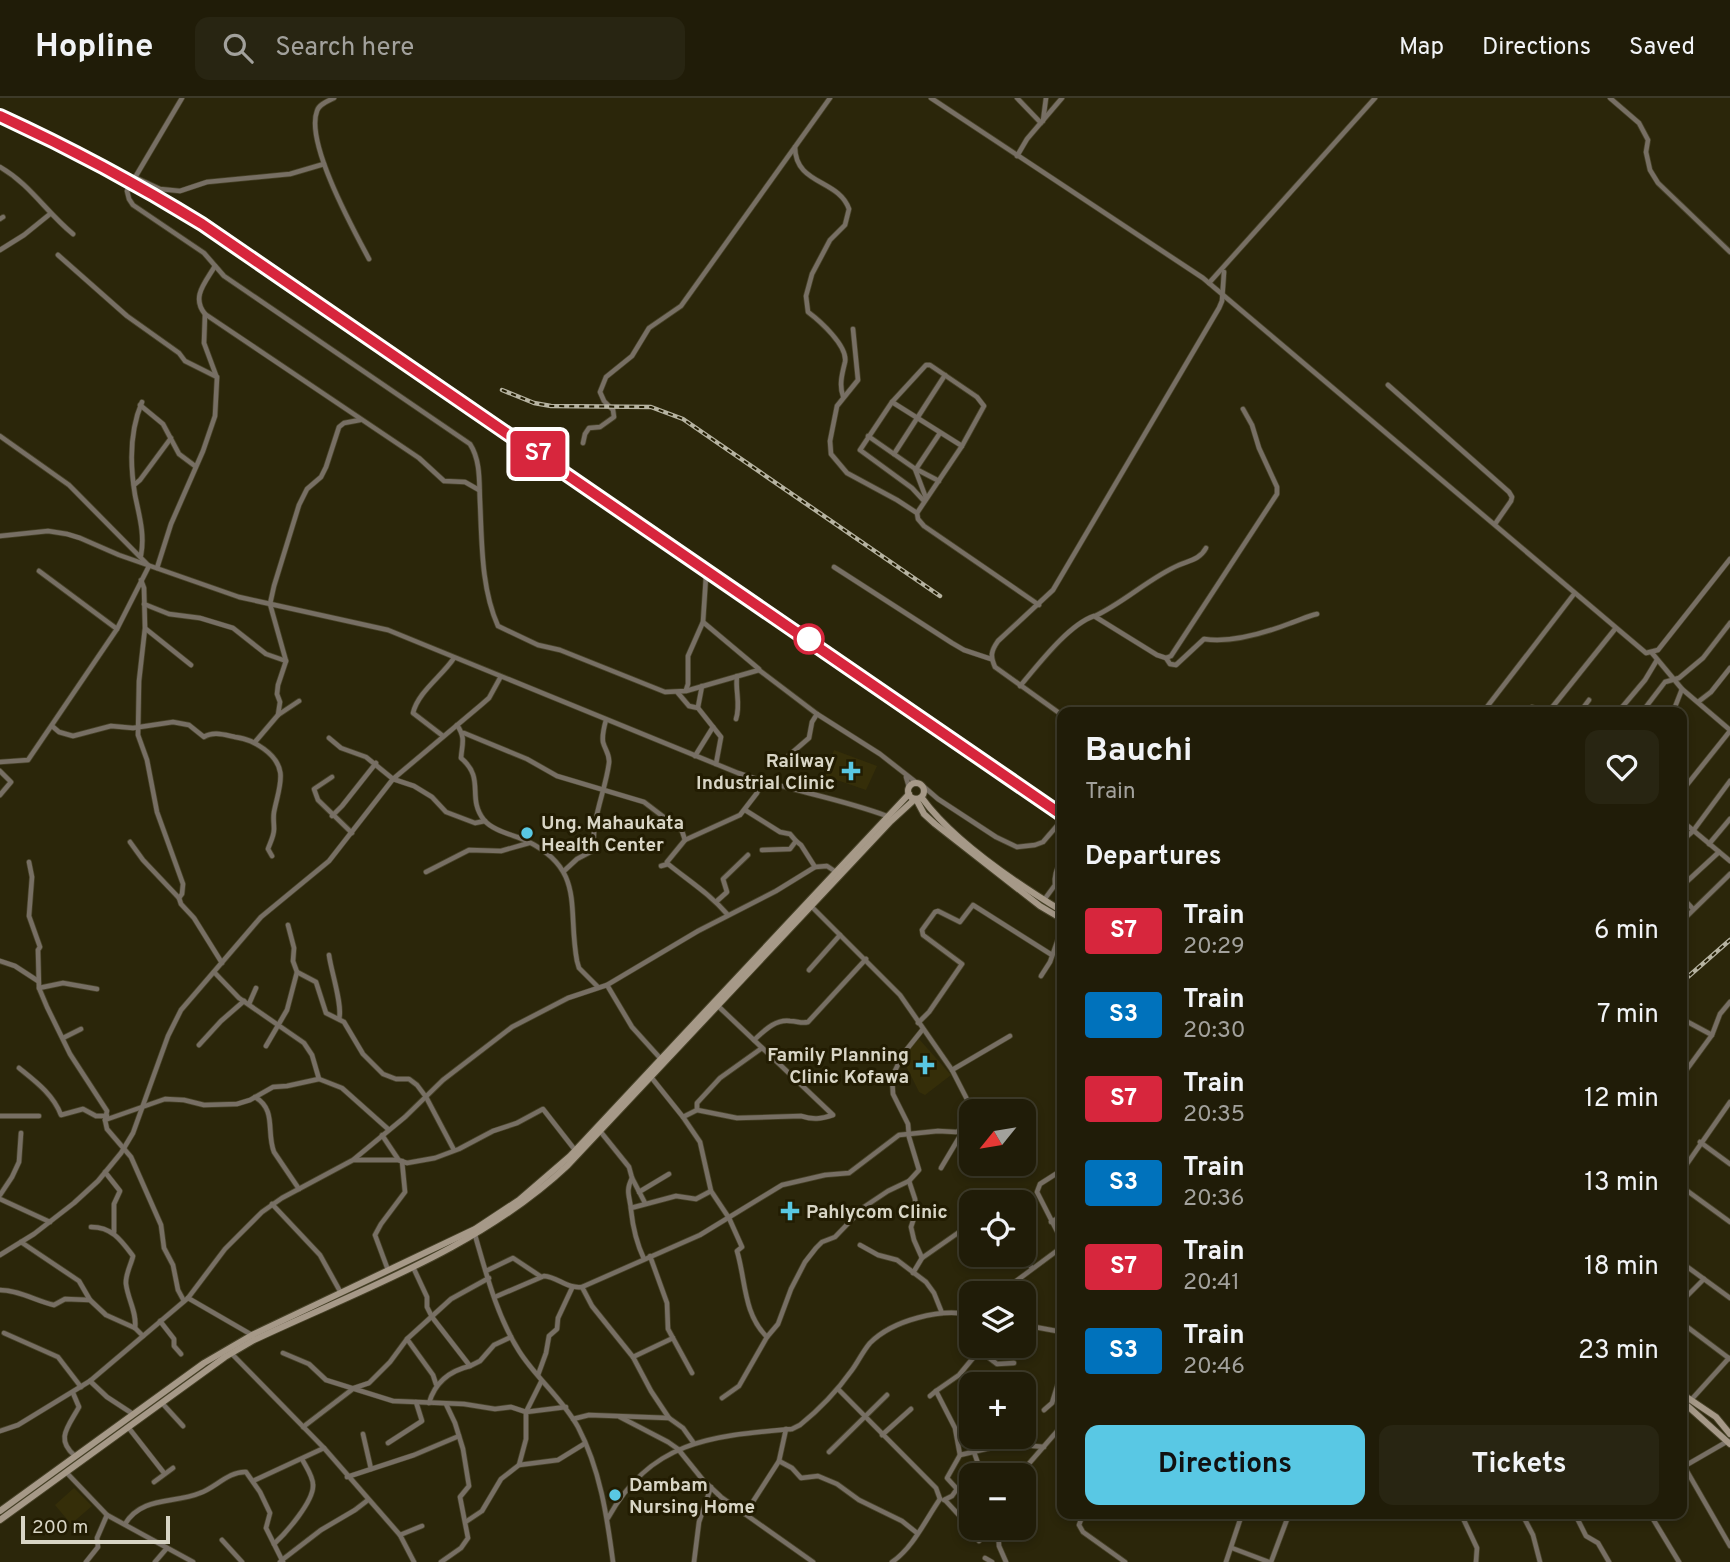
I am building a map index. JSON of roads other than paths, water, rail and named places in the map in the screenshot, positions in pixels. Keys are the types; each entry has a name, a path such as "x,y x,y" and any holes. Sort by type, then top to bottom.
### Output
{"street":[{"path":"182,98 134,177 127,191 129,199 133,205 204,253 224,276 470,444 478,463 484,564 492,610 498,626 538,645 584,659 652,688 686,691 759,670"},
{"path":"334,98 316,111 315,133 324,164 369,259"},
{"path":"583,443 589,428 600,427 614,417 613,410 600,392 604,379 632,356 649,328 681,306 830,98"},
{"path":"931,98 1203,278 1574,594 1639,648 1652,653 1682,689 1730,730 1687,786"},
{"path":"1017,98 1042,123"},
{"path":"1042,123 1046,98"},
{"path":"1017,156 1062,98"},
{"path":"1203,278 1226,265 1375,98"},
{"path":"1610,98 1639,123 1648,141 1646,152 1650,170 1658,183 1730,252"},
{"path":"795,147 795,159 802,171 843,197 849,209 845,225 830,240 816,265 806,303 808,313 830,331 845,357 841,388 843,396"},
{"path":"134,177 160,189 180,191 207,182 290,174 324,164"},
{"path":"0,167 21,180 50,214 72,234"},
{"path":"0,250 50,214"},
{"path":"58,255 127,316 179,353 186,361 218,377"},
{"path":"1211,285 1226,265"},
{"path":"215,266 198,298 198,306 205,314 419,458 444,481 464,482 479,490"},
{"path":"1057,712 995,667 991,659 992,650 1058,583 1219,308 1223,294 1223,272"},
{"path":"1211,285 1216,273"},
{"path":"157,568 171,524 215,416 218,377 204,343 205,314"},
{"path":"853,329 858,380 843,396 835,411 829,449 846,473 917,513"},
{"path":"925,499 860,450 892,402 926,365 930,365 977,397 984,405 962,446 925,499 917,513 918,519 924,526 1039,605"},
{"path":"894,454 945,375"},
{"path":"1388,385 1509,492 1511,500 1495,524"},
{"path":"892,402 962,446"},
{"path":"141,555 142,521 132,462 135,423 141,404 156,416 172,438 179,454 195,466"},
{"path":"1166,658 1175,651 1277,494 1277,487 1243,409"},
{"path":"256,742 266,726 275,721 278,715 278,685 286,661 270,604 291,528 307,489 321,477 331,457 339,427 344,423 361,421"},
{"path":"915,468 940,433"},
{"path":"0,436 69,485 149,566"},
{"path":"868,436 939,481"},
{"path":"134,485 172,438"},
{"path":"915,468 925,499"},
{"path":"0,536 48,531 67,534 239,597 388,630 716,764 762,781 850,802 887,816"},
{"path":"1020,686 1085,620 1116,606 1163,573 1200,557 1206,548"},
{"path":"1652,653 1664,644 1730,559"},
{"path":"0,762 28,760 117,629 149,566"},
{"path":"834,567 951,643 991,659"},
{"path":"39,571 117,629"},
{"path":"686,691 688,656 703,622 706,576"},
{"path":"141,580 144,588 145,628 139,681 138,735 147,760 157,812 183,884 179,898"},
{"path":"1487,707 1574,594"},
{"path":"144,604 169,614 210,620 233,628 266,654 286,661"},
{"path":"1094,616 1166,658 1170,664 1176,665 1204,639 1217,642 1280,627 1317,614"},
{"path":"703,622 759,670 817,714 880,754 938,799 996,837 1017,847 1035,845 1043,842 1057,826"},
{"path":"1646,707 1665,682 1679,678 1703,658 1730,623"},
{"path":"145,628 191,665"},
{"path":"1553,707 1615,628"},
{"path":"444,736 413,713 413,708 454,658"},
{"path":"1622,707 1645,680 1657,660"},
{"path":"1698,702 1711,692 1730,668"},
{"path":"736,719 739,710 735,690 737,676"},
{"path":"0,1255 50,1222 105,1172 125,1147 145,1104 174,1022 181,1010 261,917 329,861 393,779 489,698 500,678"},
{"path":"702,685 698,708 721,737 716,764"},
{"path":"1675,707 1682,689"},
{"path":"677,692 689,706 698,708"},
{"path":"1584,707 1589,700"},
{"path":"278,715 299,701"},
{"path":"779,764 809,738 811,722 817,714"},
{"path":"564,871 577,859 594,850 594,822 604,789 609,755 603,739 606,720"},
{"path":"52,726 60,732 74,736 111,726 139,727 173,722 189,725 204,737 209,733 256,742 279,764 279,794 273,815 274,831 268,849 272,856"},
{"path":"457,724 465,742 461,758 476,778 474,797 485,821"},
{"path":"695,756 713,727"},
{"path":"463,733 527,759 557,776 636,798 655,808 682,831 685,840"},
{"path":"329,738 341,748 361,754 376,763 393,779 426,793 446,812 475,823 485,821 530,842 550,856 564,871 572,890 579,968 598,987"},
{"path":"332,816 376,763"},
{"path":"0,771 11,782 0,795"},
{"path":"906,776 909,791 942,822 1027,890 1057,908"},
{"path":"332,777 314,789 318,800 352,833"},
{"path":"667,862 685,840 732,819 745,810 762,781"},
{"path":"1687,836 1730,781"},
{"path":"0,1511 204,1363 252,1335 492,1219 544,1180 836,872 909,791 920,784"},
{"path":"0,1520 231,1353 475,1235 520,1206 600,1132 891,821 925,792 920,784"},
{"path":"919,798 938,799"},
{"path":"919,798 924,814 935,824 1040,906 1057,916"},
{"path":"745,810 779,832 790,834 801,845 815,867"},
{"path":"1709,844 1730,819"},
{"path":"1687,826 1730,861"},
{"path":"762,850 790,849 796,841"},
{"path":"130,842 179,898 222,963"},
{"path":"426,872 469,850 501,851 530,842"},
{"path":"1687,881 1719,852"},
{"path":"717,901 727,892 723,879 748,855"},
{"path":"29,862 32,887 28,901 29,916 40,947 39,985 70,1054 107,1111 107,1129 125,1147 137,1168 161,1225 164,1248 173,1265 178,1290 186,1299 252,1335"},
{"path":"661,866 668,864 717,901 728,915"},
{"path":"0,1431 18,1425 90,1381 186,1299 225,1249 271,1204 353,1160 443,1080 512,1027 568,998 607,985 815,867 827,866 836,872"},
{"path":"1044,900 1056,883 1054,881 1057,871"},
{"path":"1687,916 1730,874"},
{"path":"1687,903 1693,910"},
{"path":"918,1023 929,1012 962,964 923,934 922,930 935,912 960,922 973,905 1052,955"},
{"path":"812,907 900,995 952,1070 967,1099"},
{"path":"266,1046 289,1003 297,972 288,925"},
{"path":"809,970 840,935"},
{"path":"1041,976 1057,942"},
{"path":"328,955 341,1008 339,1019"},
{"path":"754,1041 765,1029 783,1021 801,1024 808,1022 866,959"},
{"path":"0,961 15,966 39,985 62,983 97,989"},
{"path":"214,972 247,1003 307,1047 319,1079"},
{"path":"297,972 316,982 326,1013 344,1022 363,1054 379,1070 396,1079 413,1081 426,1097 454,1150"},
{"path":"607,985 632,1027 660,1058"},
{"path":"199,1045 221,1020 247,1003 256,988"},
{"path":"1687,1069 1712,1035 1720,1014 1730,1002"},
{"path":"683,1117 696,1110 737,1118 801,1116 824,1119 832,1115 718,1006"},
{"path":"1687,1022 1712,1035"},
{"path":"62,1038 81,1029"},
{"path":"722,1398 739,1386 767,1337 778,1324 791,1289 805,1262 816,1248 822,1242 835,1237 864,1207 909,1181 919,1171 908,1124 893,1094 892,1077 903,1054 923,1030"},
{"path":"952,1070 1010,1036"},
{"path":"696,1110 697,1102 720,1078 762,1048"},
{"path":"19,1068 37,1082 57,1105 61,1115 83,1110 106,1118 145,1104 174,1098 204,1105 237,1104 272,1087 319,1079 342,1088 388,1129"},
{"path":"651,1077 700,1142 711,1191 729,1218 742,1247 737,1251 747,1301 756,1325 767,1337"},
{"path":"254,1097 262,1101 267,1109 271,1121 271,1145 299,1189"},
{"path":"1687,1163 1700,1142 1728,1109 1730,1102"},
{"path":"353,1160 414,1162 477,1141 543,1109 575,1150"},
{"path":"0,1116 39,1116"},
{"path":"495,1297 548,1276 572,1288 582,1287 700,1235 782,1185 825,1175 849,1173 887,1142 908,1133 959,1130"},
{"path":"600,1132 625,1161 645,1203"},
{"path":"21,1133 17,1167 0,1197 50,1222"},
{"path":"382,1135 400,1160 405,1192 380,1224 375,1235 389,1271"},
{"path":"942,1168 959,1137"},
{"path":"1700,1142 1730,1164"},
{"path":"105,1172 120,1191 114,1204 114,1233"},
{"path":"1057,1173 1040,1184 1037,1192 1057,1232"},
{"path":"639,1192 670,1174"},
{"path":"632,1178 626,1191 634,1237 664,1294 668,1329 692,1373"},
{"path":"909,1181 916,1212 911,1227 922,1258"},
{"path":"631,1208 676,1196 695,1199 711,1191"},
{"path":"1687,1191 1730,1222"},
{"path":"271,1204 320,1255 341,1294"},
{"path":"1051,1222 1057,1219"},
{"path":"90,1227 101,1227 114,1233 133,1256 126,1282 135,1314 135,1328"},
{"path":"913,1273 922,1258 959,1232"},
{"path":"475,1235 511,1338 541,1382 566,1407 584,1444 608,1518 613,1562"},
{"path":"22,1242 79,1281 90,1300 113,1320 135,1328 143,1336"},
{"path":"860,1245 878,1255 897,1260 926,1282 942,1313"},
{"path":"1015,1281 1057,1250"},
{"path":"486,1271 513,1258 540,1277"},
{"path":"413,1266 425,1291 432,1317 470,1366"},
{"path":"1687,1267 1730,1298"},
{"path":"303,1427 354,1388 369,1383 390,1362 407,1339 451,1299 489,1278"},
{"path":"1687,1296 1704,1279"},
{"path":"582,1287 592,1306 633,1357 669,1418 683,1428 693,1443"},
{"path":"538,1376 549,1336 556,1329 558,1318 572,1288"},
{"path":"0,1290 13,1291 54,1305 65,1299 90,1300"},
{"path":"608,1518 616,1502 657,1460 711,1437 800,1425 838,1389 876,1338 899,1325 924,1316 959,1312"},
{"path":"160,1321 174,1339 174,1346 181,1354"},
{"path":"1036,1327 1057,1331"},
{"path":"1687,1327 1729,1358 1687,1401"},
{"path":"1,1333 58,1357 81,1387"},
{"path":"429,1403 436,1384 457,1371 480,1362 494,1345 511,1338"},
{"path":"633,1357 673,1338"},
{"path":"407,1339 433,1375 436,1384"},
{"path":"231,1353 324,1448 400,1535 414,1562"},
{"path":"283,1353 309,1364 326,1380 393,1401 446,1403 495,1409 511,1407 526,1412 566,1407"},
{"path":"930,1396 959,1375 973,1358"},
{"path":"991,1358 997,1364 1014,1363"},
{"path":"90,1381 107,1397 133,1414"},
{"path":"519,1465 526,1439 526,1412 541,1382"},
{"path":"1044,1410 1052,1404 1057,1388"},
{"path":"838,1389 936,1488 969,1525 979,1541"},
{"path":"892,1562 900,1560 943,1499 952,1496 957,1489 947,1478 960,1455 955,1427 936,1391"},
{"path":"73,1393 79,1407 64,1438 66,1448 75,1456"},
{"path":"829,1452 887,1395"},
{"path":"162,1402 183,1426"},
{"path":"388,1443 422,1422 416,1402"},
{"path":"441,1562 461,1548 468,1538 460,1497 469,1486 459,1436 446,1403"},
{"path":"1687,1405 1729,1439 1687,1465"},
{"path":"882,1435 911,1409"},
{"path":"573,1419 589,1415 669,1418"},
{"path":"620,1417 660,1436 678,1449 711,1487 813,1562"},
{"path":"128,1427 164,1473"},
{"path":"745,1514 779,1461 786,1429"},
{"path":"1030,1463 1057,1431"},
{"path":"363,1434 371,1469"},
{"path":"347,1477 414,1455 459,1436"},
{"path":"466,1521 482,1511 501,1479 519,1465 558,1460 584,1444"},
{"path":"960,1455 1024,1445 1044,1447"},
{"path":"253,1481 324,1448"},
{"path":"974,1452 978,1463"},
{"path":"274,1545 297,1520 314,1486 302,1459"},
{"path":"779,1461 801,1478 818,1476 837,1484 859,1500 902,1521 917,1533"},
{"path":"154,1482 173,1468"},
{"path":"66,1472 107,1515 193,1562"},
{"path":"125,1524 130,1516 146,1506 203,1493 238,1472 246,1472 270,1513 266,1528 282,1561 321,1530 368,1500"},
{"path":"1687,1474 1730,1546"},
{"path":"695,1561 699,1522 711,1487"},
{"path":"86,1562 98,1547 97,1538 107,1515"},
{"path":"1081,1519 1079,1525 1083,1532 1125,1562"},
{"path":"1226,1562 1241,1519"},
{"path":"1232,1548 1270,1562 1287,1519"},
{"path":"1463,1519 1476,1548 1476,1562"},
{"path":"1525,1519 1533,1535 1540,1562"},
{"path":"1577,1519 1586,1536 1598,1543 1609,1562"},
{"path":"1653,1519 1679,1562"},
{"path":"400,1535 422,1526"},
{"path":"222,1540 242,1562"},
{"path":"999,1540 1006,1562"},
{"path":"155,1562 167,1548"},
{"path":"985,1558 992,1562"}],"railway":[{"path":"0,116 102,167 202,224 1057,812"},
{"path":"502,390 534,403 551,406 651,407 683,419 940,596"},
{"path":"1687,978 1730,940"}],"train":[{"name":"S7","path":"0,116 132,181 202,224 1057,811"}],"place":[{"name":"Railway Industrial Clinic","path":"851,771"},
{"name":"Ung. Mahaukata Health Center","path":"527,833"},
{"name":"Family Planning Clinic Kofawa","path":"925,1065"},
{"name":"Pahlycom Clinic","path":"790,1211"},
{"name":"Dambam Nursing Home","path":"615,1495"}]}
